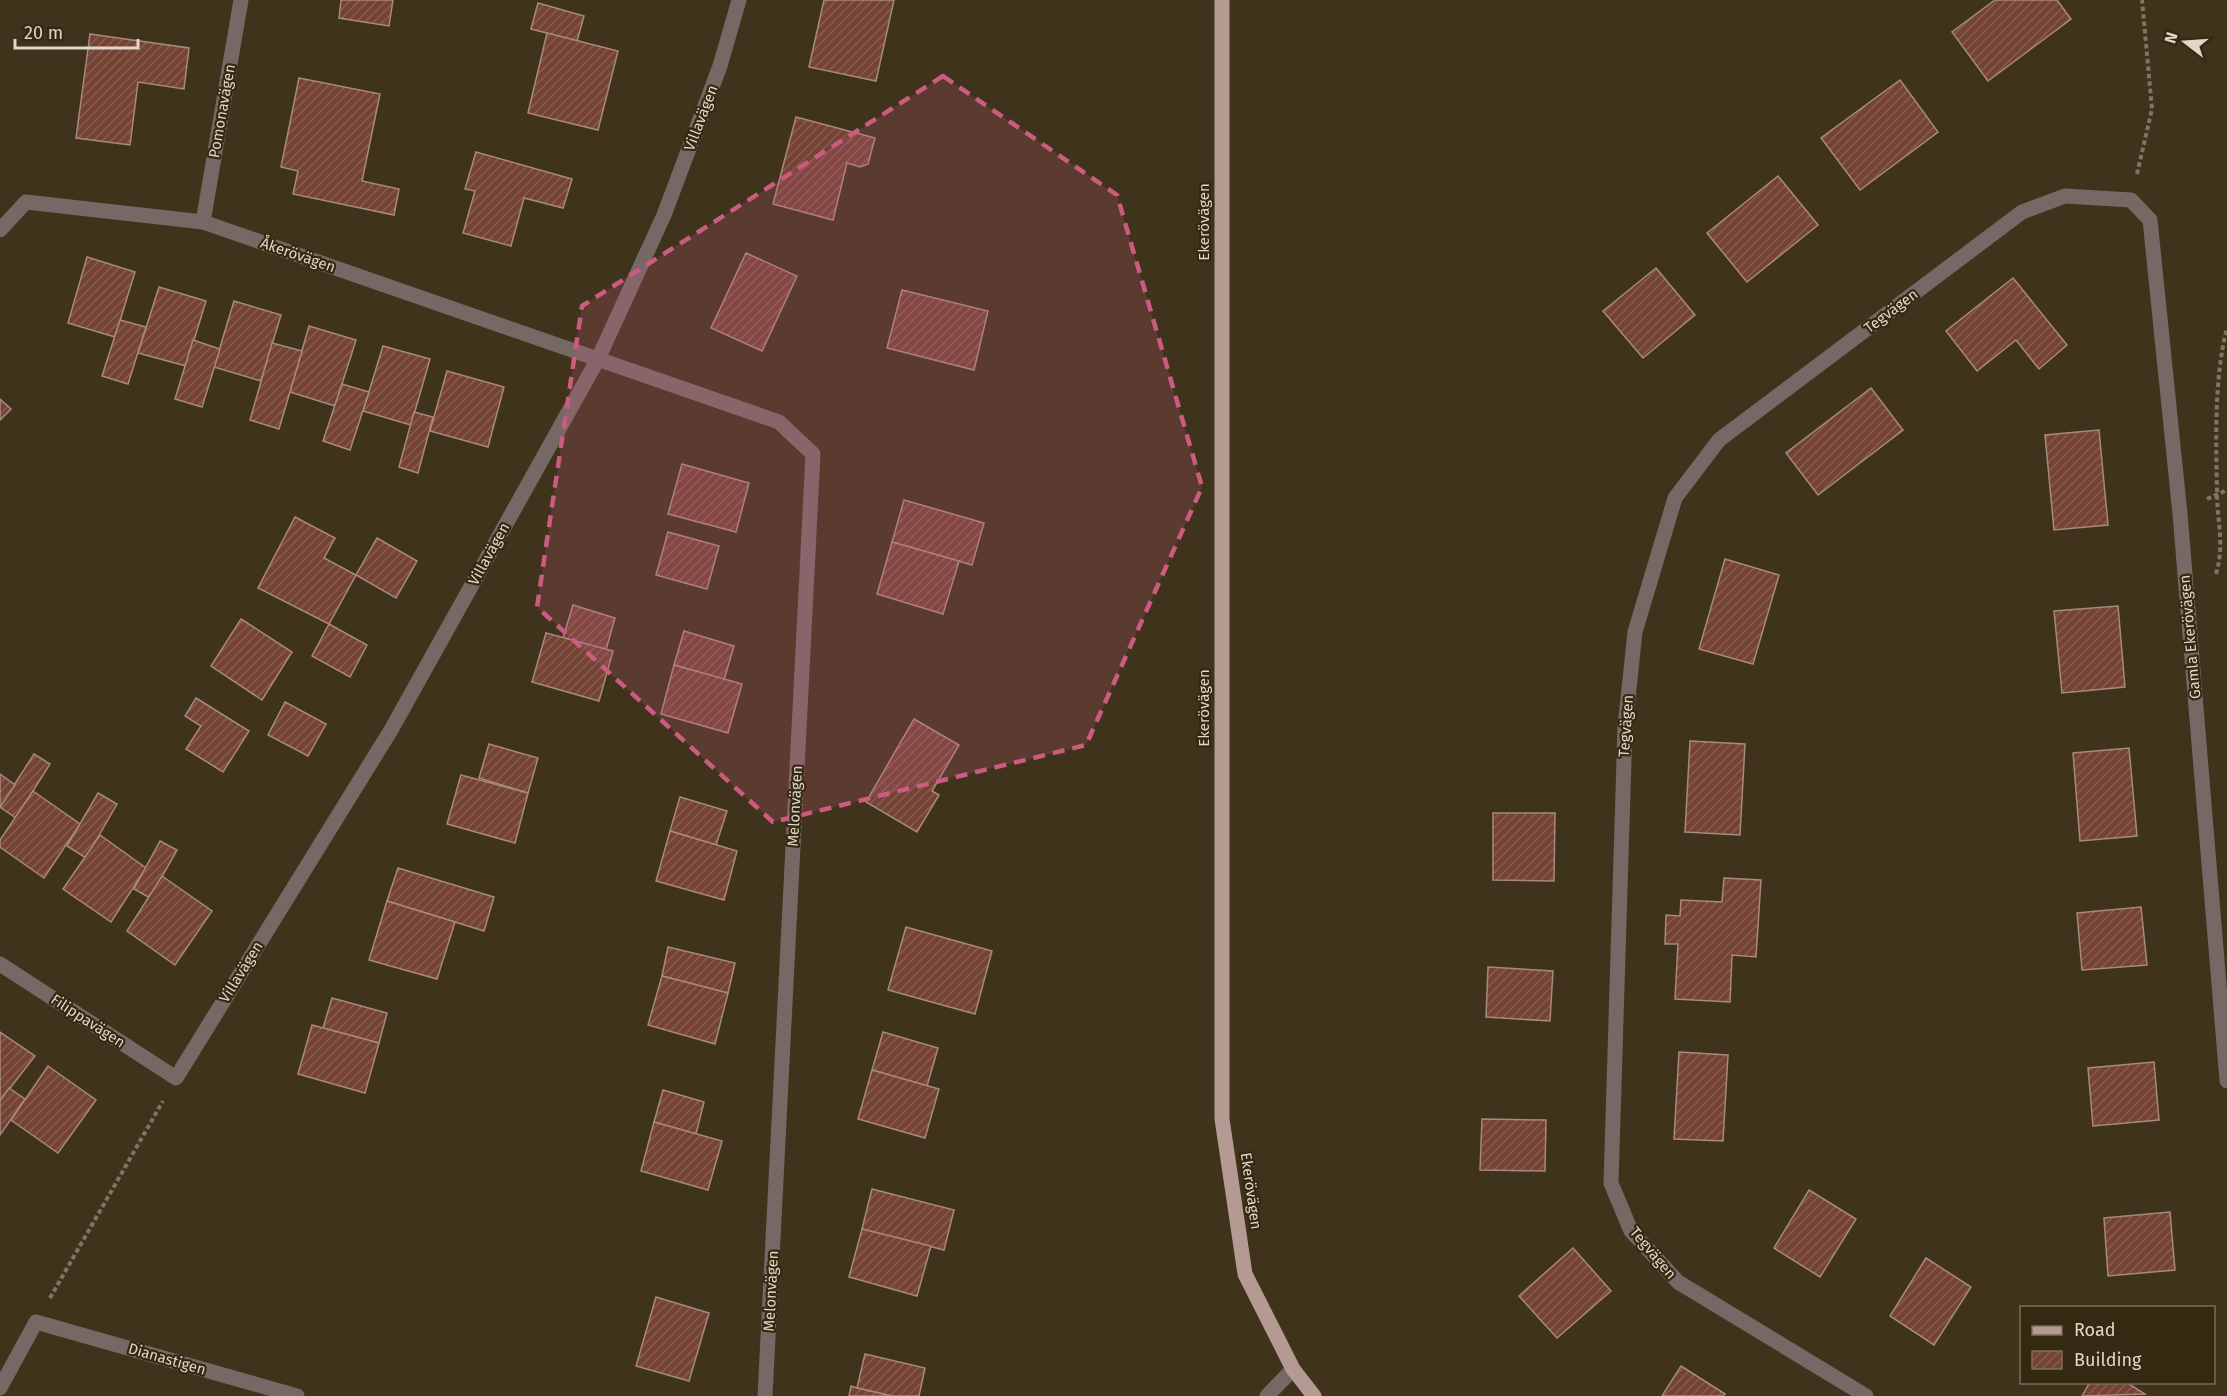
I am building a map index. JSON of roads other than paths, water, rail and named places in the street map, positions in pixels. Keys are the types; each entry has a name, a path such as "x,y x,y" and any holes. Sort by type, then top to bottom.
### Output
{"main road":[{"name":"Ekerövägen","path":"1222,0 1222,1119 1245,1274 1293,1369 1314,1396"}],"street":[{"name":"Pomonavägen","path":"203,222 241,0"},
{"name":"Villavägen","path":"176,1078 391,730 598,359 664,215 720,66 739,0"},
{"name":"Tegvägen","path":"1866,1396 1678,1282 1631,1231 1611,1183 1625,727 1635,632 1675,498 1719,440 2022,213 2065,196 2131,200"},
{"name":"Gamla Ekerövägen","path":"2131,200 2150,220 2180,514 2227,1081"},
{"name":"Åkerövägen","path":"0,230 26,202 203,222 598,359"},
{"name":"Melonvägen","path":"598,359 779,422 813,454 765,1396"},
{"name":"Filippavägen","path":"0,964 176,1078"},
{"name":"Dianastigen","path":"0,1388 36,1322 297,1396"},
{"path":"1267,1396 1293,1369"}]}
